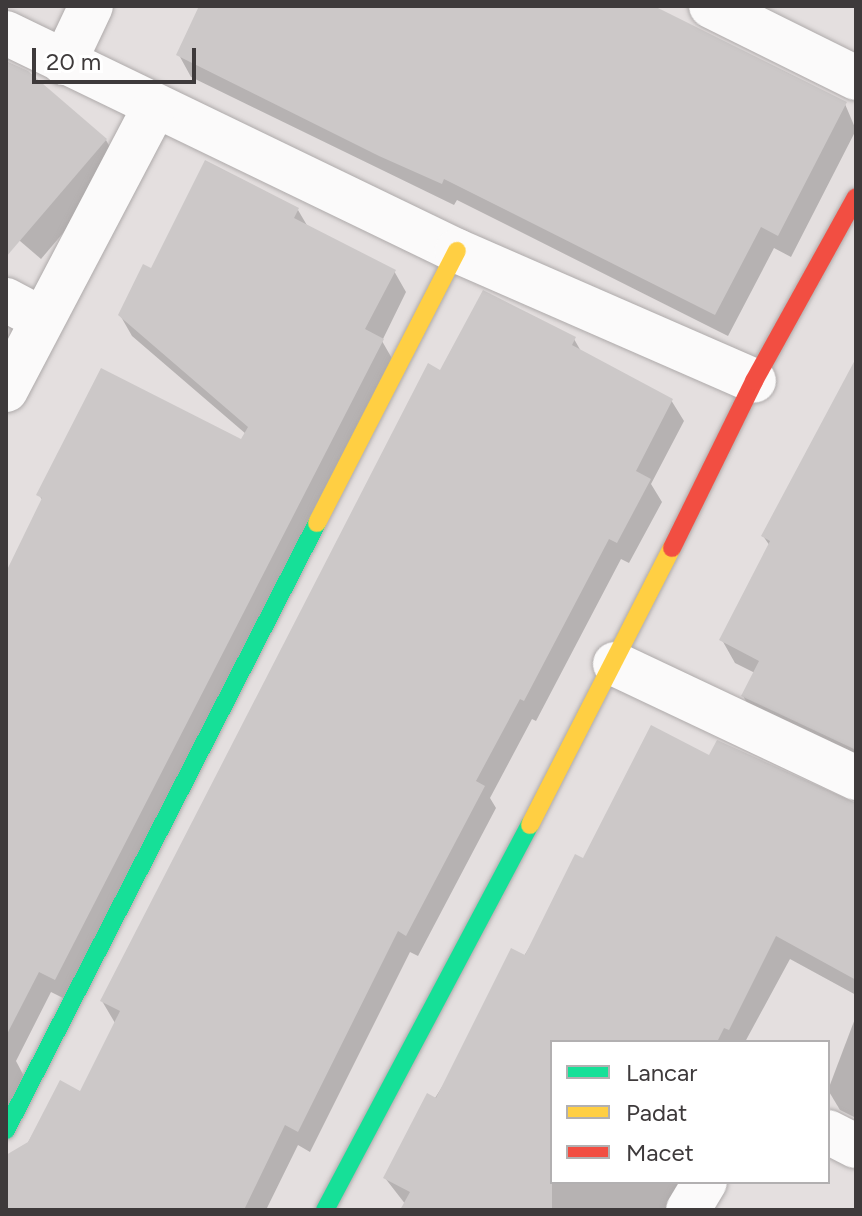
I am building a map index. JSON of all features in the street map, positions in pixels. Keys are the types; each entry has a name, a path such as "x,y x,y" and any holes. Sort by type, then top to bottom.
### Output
{"street":[{"path":"64,63 91,6"},
{"path":"711,6 856,78"},
{"path":"6,33 154,108 457,251 754,381"},
{"path":"6,390 24,310 154,108"},
{"path":"325,1210 615,664 754,381 856,197"},
{"path":"6,1130 457,251"},
{"path":"615,664 856,778"},
{"path":"830,1133 856,1146"},
{"path":"688,1210 704,1184"}],"building":[{"path":"199,6 654,6 847,102 778,236 761,227 715,315 444,179 442,184 379,156 176,55"},
{"path":"6,61 28,71 107,139 6,257"},
{"path":"205,160 299,208 294,218 396,270 365,329 384,339 55,980 39,972 6,1036 6,572 42,498 36,495 101,368 241,439 248,427 118,315 143,264 151,268"},
{"path":"483,290 576,337 572,345 673,399 636,471 651,479 617,543 609,539 524,701 520,699 476,781 485,786 406,936 398,931 298,1132 285,1125 244,1210 6,1210 6,1155 28,1142 60,1080 80,1091 120,1011 100,1001 428,363 440,370"},
{"path":"856,358 856,750 741,696 759,661 719,640 770,541 761,536"},
{"path":"651,725 709,755 717,740 856,803 856,980 776,936 729,1030 724,1028 718,1040 550,1040 552,1210 400,1210 410,1192 383,1178 427,1093 436,1098 511,948 525,955 575,854 583,858"}],"traffic: fast":[{"path":"6,1130 317,523"},
{"path":"325,1210 530,825"}],"traffic: slow":[{"path":"317,523 457,251"},
{"path":"530,825 672,548"}],"traffic: jam":[{"path":"672,548 754,381 856,197"}]}
